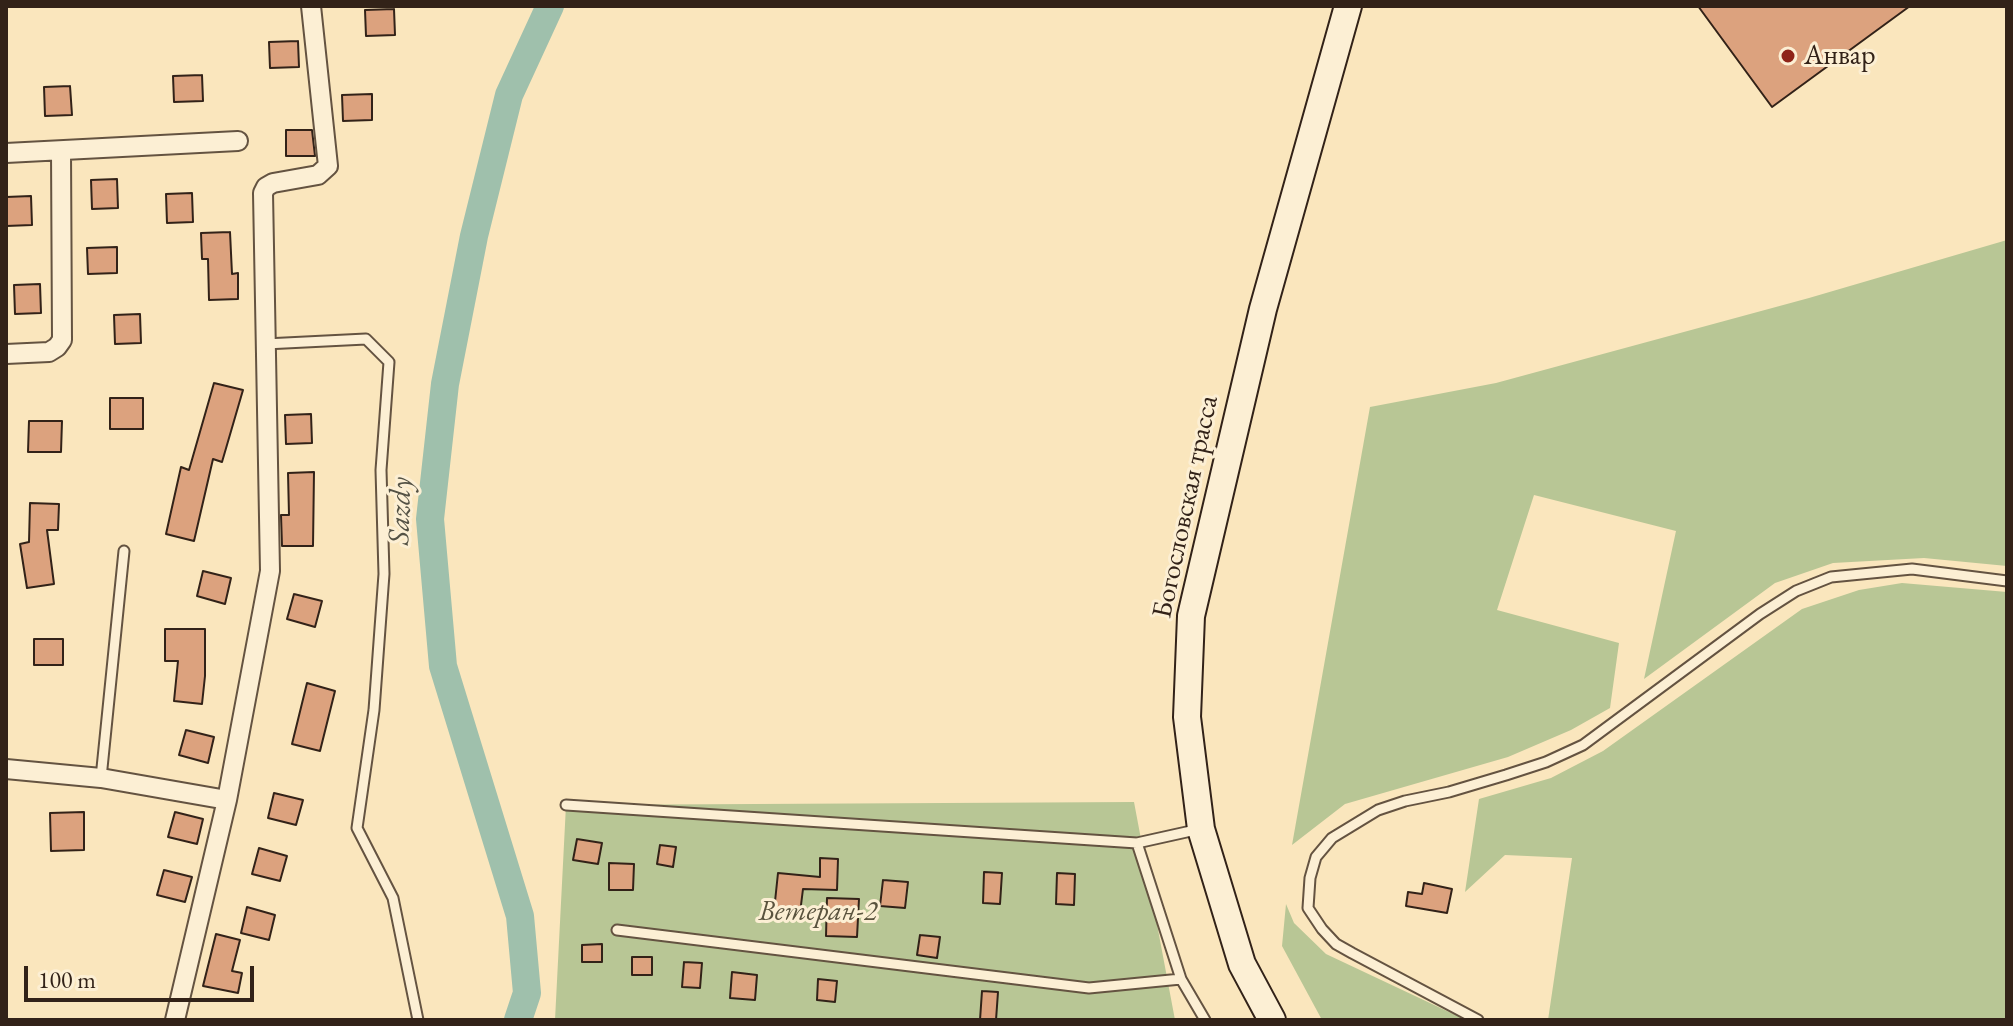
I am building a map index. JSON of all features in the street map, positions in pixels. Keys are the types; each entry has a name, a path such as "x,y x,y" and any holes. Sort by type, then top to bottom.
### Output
{"main road":[{"name":"Богословская трасса","path":"1272,1020 1242,964 1201,829 1187,717 1191,616 1263,309 1348,6"}],"street":[{"path":"175,1020 227,800 270,571 263,193 273,183 318,175 328,166 311,6"},
{"path":"6,153 238,141"},
{"path":"6,354 49,352 62,340 61,151"},
{"path":"6,769 101,778 227,800"}],"lane":[{"path":"265,344 366,339 389,362 381,470 384,574 374,710 357,828 393,898 418,1020"},
{"path":"101,778 124,551"},
{"path":"1478,1020 1336,944 1322,929 1308,908 1310,878 1316,857 1332,838 1378,810 1506,775 1546,762 1583,745 1760,614 1796,591 1831,577 1912,569 2007,581"},
{"path":"566,805 1137,843 1201,829"},
{"path":"1137,843 1181,979 1205,1020"},
{"path":"617,930 1089,988 1181,979"}],"green space":[{"path":"2007,240 2007,566 1924,558 1833,563 1775,583 1644,679 1676,531 1534,495 1497,610 1619,643 1610,708 1571,730 1508,757 1345,804 1292,845 1370,407 1496,383 1809,298"},
{"path":"1902,583 2007,592 2007,1020 1548,1020 1572,858 1505,855 1465,892 1479,799 1551,778 1603,751 1802,609 1859,590"},
{"name":"Ветеран-2","path":"1134,802 1175,1020 555,1020 566,805"},
{"path":"1286,904 1294,923 1326,954 1466,1020 1322,1020 1282,946"}],"building":[{"name":"Анвар","path":"1698,6 1910,6 1772,107"},
{"path":"394,9 395,35 366,36 365,10"},
{"path":"298,41 299,67 270,68 269,42"},
{"path":"202,75 203,101 174,102 173,76"},
{"path":"70,86 72,115 45,116 44,87"},
{"path":"372,94 372,120 343,121 342,95"},
{"path":"286,130 312,130 315,156 286,156"},
{"path":"117,179 118,208 92,209 91,180"},
{"path":"192,193 193,222 167,223 166,194"},
{"path":"31,196 32,225 6,226 6,197"},
{"path":"230,232 232,274 238,273 238,299 209,300 208,259 202,259 201,233"},
{"path":"117,247 117,273 88,274 87,248"},
{"path":"40,284 41,313 15,314 14,285"},
{"path":"140,314 141,343 115,344 114,315"},
{"path":"214,383 243,390 222,462 213,459 194,541 166,534 181,467 189,470"},
{"path":"110,398 143,398 143,429 110,429"},
{"path":"311,414 312,443 286,444 285,415"},
{"path":"29,421 62,421 61,452 28,452"},
{"path":"314,472 313,546 282,546 281,515 289,515 288,473"},
{"path":"30,503 59,504 58,530 47,530 54,584 27,588 20,544 29,542"},
{"path":"203,571 231,578 225,604 197,596"},
{"path":"294,594 322,601 315,627 287,619"},
{"path":"165,629 205,629 202,704 174,701 178,661 165,661"},
{"path":"34,639 63,639 63,665 34,665"},
{"path":"307,683 335,691 320,751 292,744"},
{"path":"186,730 214,737 208,763 179,755"},
{"path":"274,793 303,800 296,825 268,818"},
{"path":"84,812 84,850 51,851 50,813"},
{"path":"175,812 203,819 197,844 168,837"},
{"path":"577,839 602,843 598,864 573,860"},
{"path":"660,845 676,847 673,867 657,864"},
{"path":"259,848 287,856 280,881 252,874"},
{"path":"820,858 838,859 837,890 803,889 800,913 774,911 778,873 820,877"},
{"path":"609,863 634,864 633,890 609,890"},
{"path":"164,870 192,877 185,902 157,895"},
{"path":"984,872 1002,873 1000,904 983,903"},
{"path":"1057,873 1075,874 1074,905 1056,904"},
{"path":"883,880 908,882 905,908 880,906"},
{"path":"1424,883 1452,889 1447,913 1406,906 1408,892 1422,894"},
{"path":"827,898 859,899 857,937 826,936"},
{"path":"247,907 275,915 269,940 241,933"},
{"path":"216,934 240,940 232,971 242,973 238,993 203,986"},
{"path":"920,935 940,937 937,958 917,955"},
{"path":"602,944 602,962 582,962 582,945"},
{"path":"632,957 652,957 652,975 632,975"},
{"path":"684,962 702,963 700,988 682,987"},
{"path":"732,972 757,975 755,1000 730,998"},
{"path":"818,979 837,981 835,1002 817,1000"},
{"path":"982,991 998,992 996,1020 980,1020"}],"waterway":[{"name":"Sazdy","path":"518,1020 527,993 520,916 443,666 430,519 445,384 474,236 509,95 550,6"}],"place":[{"name":"Анвар","path":"1788,56"}]}
